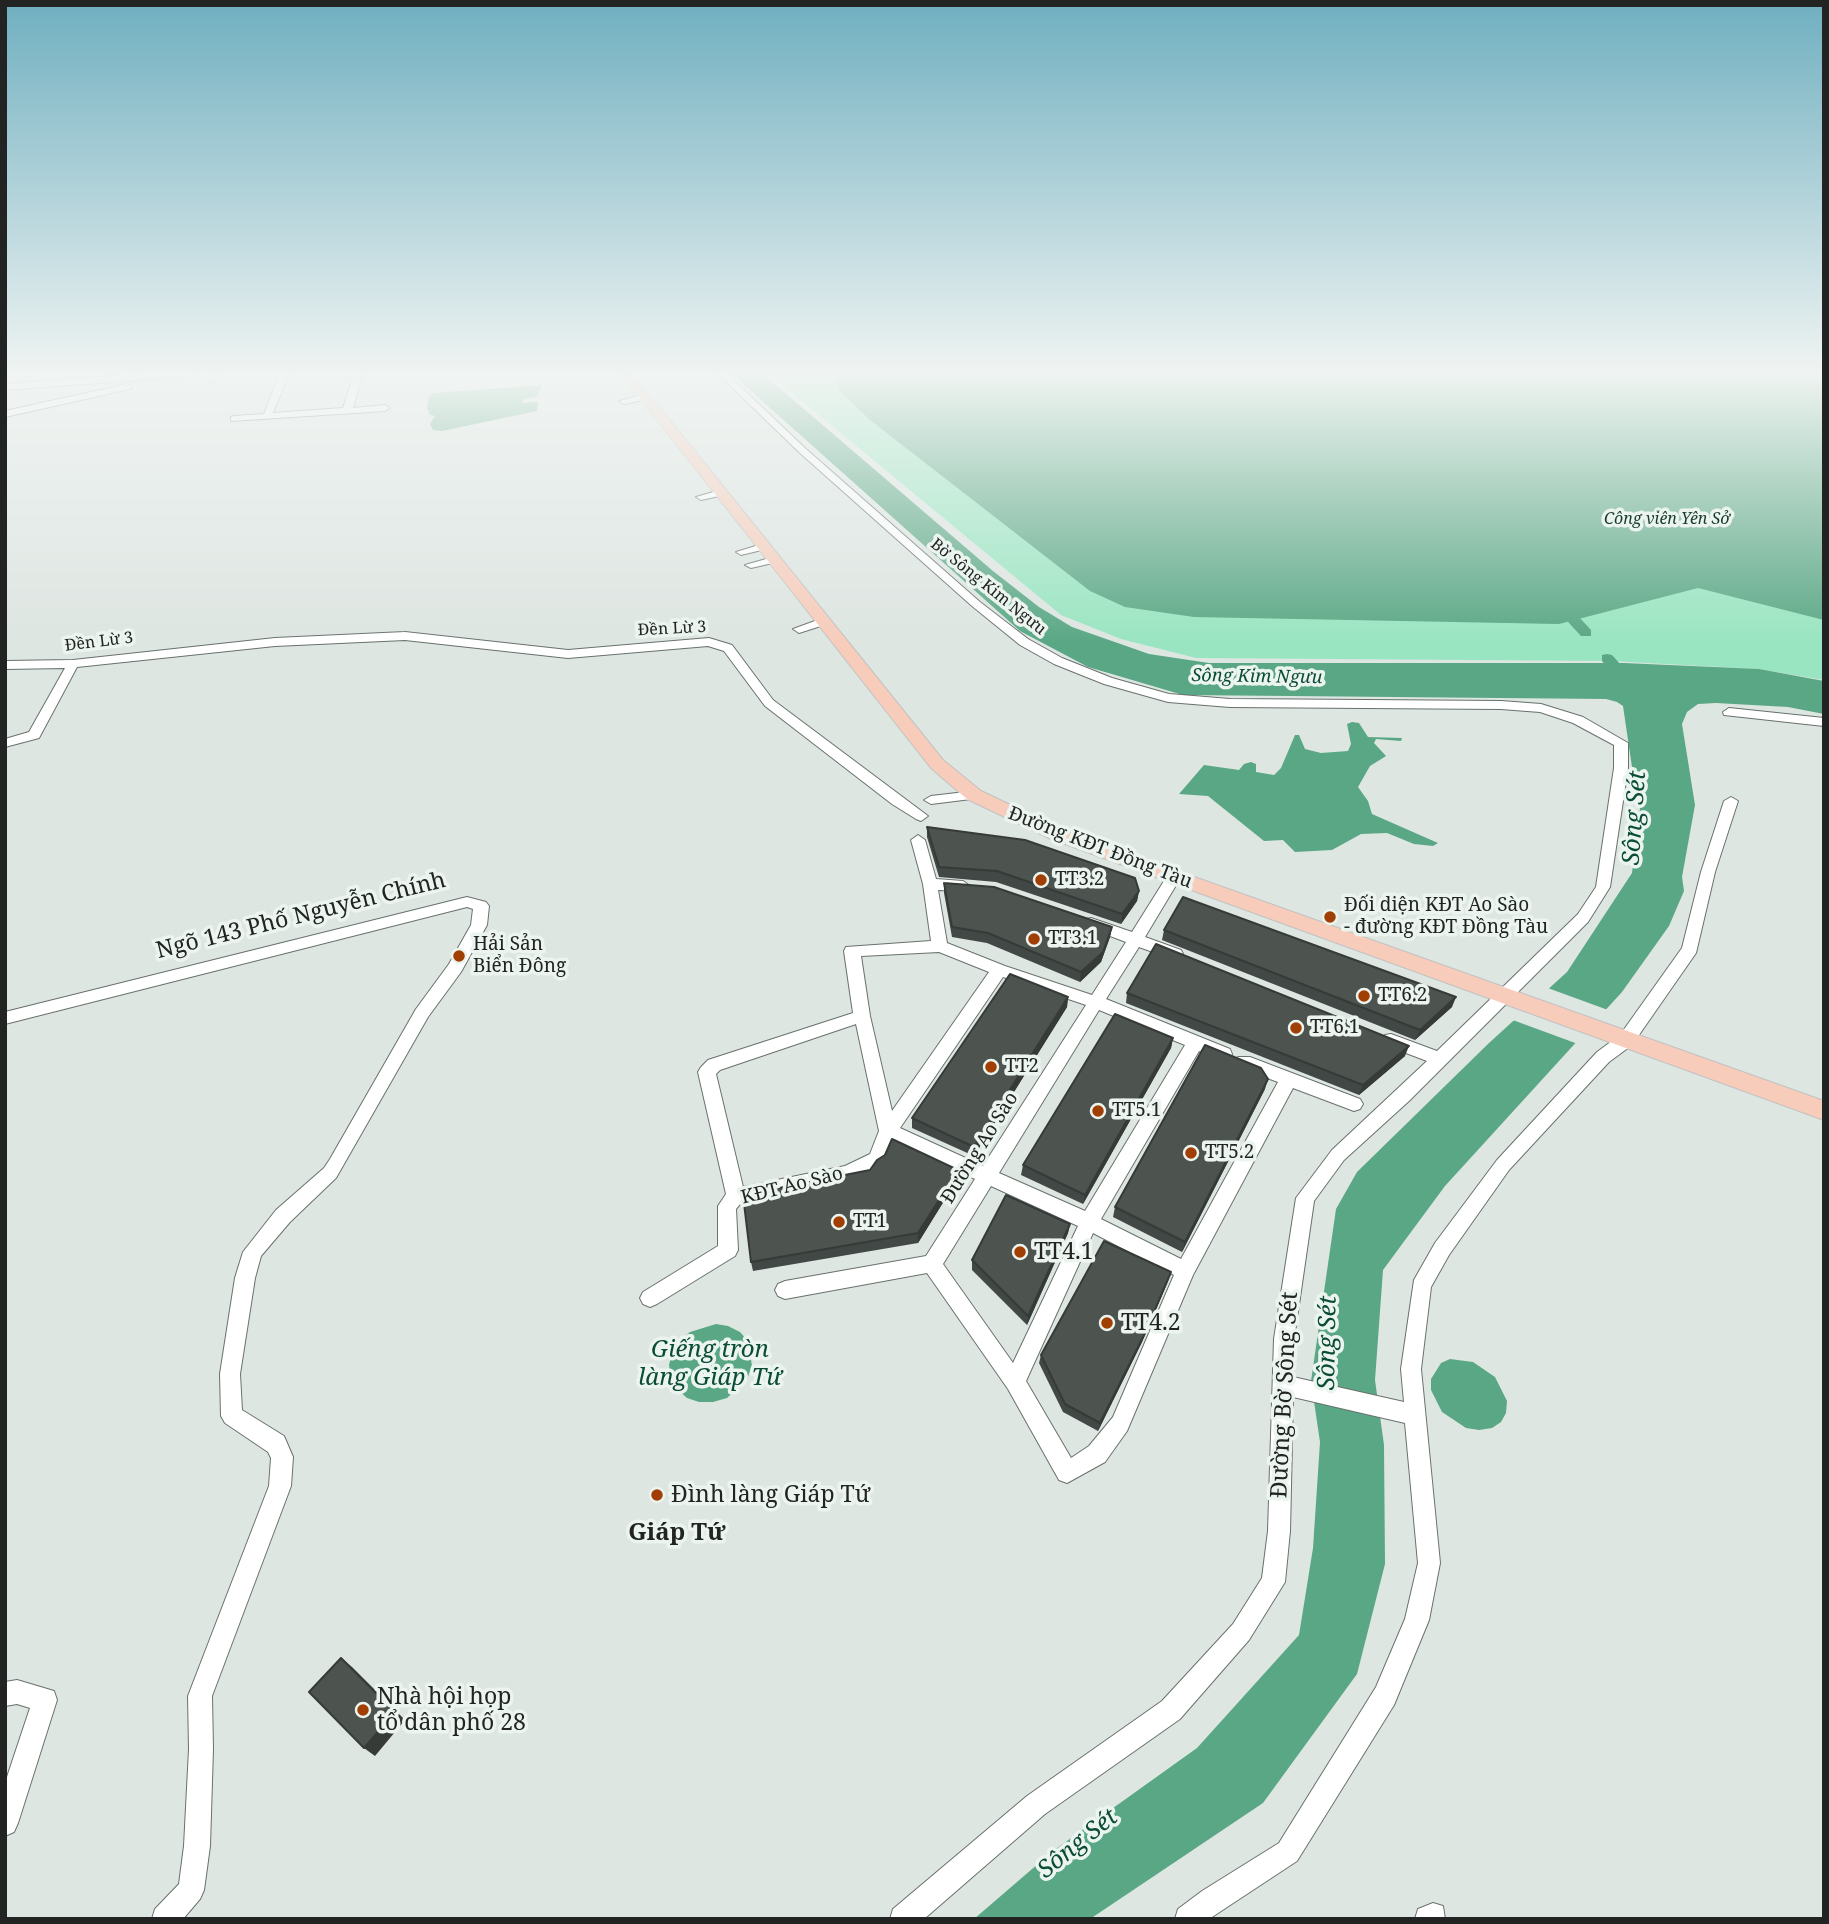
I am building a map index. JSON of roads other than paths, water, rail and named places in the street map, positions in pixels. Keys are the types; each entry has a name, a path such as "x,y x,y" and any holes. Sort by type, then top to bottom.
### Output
{"main road":[{"name":"Đường KĐT Đồng Tàu","path":"696,463 937,764 974,795 1058,835 1626,1040"},
{"path":"1626,1040 1824,1111"}],"street":[{"name":"Bờ Sông Kim Ngưu","path":"817,463 965,595 1024,642 1058,661 1140,691 1168,698 1200,701 1501,705 1541,708 1578,720 1620,743"},
{"path":"701,497 720,493"},
{"path":"741,552 768,553"},
{"path":"751,565 768,553"},
{"path":"799,629 823,622"},
{"name":"Đền Lừ 3","path":"5,665 72,664 198,649 405,636 568,654 709,642 728,648 769,703 897,801 921,816"},
{"path":"5,743 34,735 72,664"},
{"path":"1729,712 1824,722"},
{"name":"Đường Bờ Sông Sét","path":"903,1919 1036,1805 1171,1710 1241,1632 1273,1582 1279,1531 1283,1385 1290,1287 1305,1198 1338,1155 1439,1059 1512,997 1583,918 1603,887 1621,768 1620,743"},
{"path":"931,800 974,795"},
{"path":"1188,1919 1211,1900 1288,1852 1385,1696 1417,1620 1429,1563 1411,1369 1421,1286 1442,1249 1503,1165 1603,1057 1626,1040 1690,949 1708,872 1731,801"},
{"path":"918,840 930,884 940,946"},
{"name":"Đường Ao Sào","path":"932,1264 1174,877"},
{"path":"930,884 982,888"},
{"name":"Ngõ 143 Phố Nguyễn Chính","path":"5,1018 467,902 481,906 479,925 461,957 422,1013 373,1103 346,1143 330,1174 283,1216 254,1252 248,1269 230,1374 232,1416 276,1444 282,1457 280,1486 200,1696 198,1818 191,1890 164,1919"},
{"path":"1072,916 1196,963"},
{"path":"1185,1271 1089,1222 888,1130 862,1017 852,951 940,946 999,970 1096,1002 1354,1104"},
{"name":"KĐT Ao Sào","path":"650,1297 728,1250 727,1206 736,1196 848,1173 877,1159 888,1130 999,970"},
{"path":"736,1196 707,1072 714,1065 862,1017"},
{"path":"1378,1034 1439,1059"},
{"path":"1015,1382 1089,1222 1195,1042"},
{"path":"785,1290 932,1264 1015,1382 1067,1472 1097,1454 1120,1424 1185,1271 1288,1080"},
{"path":"1283,1385 1416,1415"},
{"path":"5,1694 17,1692 45,1700 5,1823"}],"water":[{"path":"832,463 867,463 1039,607 1072,627 1149,654 1209,663 1624,663 1759,669 1824,681 1824,714 1788,707 1716,703 1698,704 1687,712 1682,724 1695,805 1682,877 1684,891 1669,926 1622,992 1445,1186 1383,1270 1375,1380 1384,1445 1385,1564 1357,1674 1263,1803 1090,1919 974,1919 1053,1851 1197,1748 1299,1635 1313,1548 1320,1442 1311,1381 1336,1209 1357,1172 1489,1043 1567,972 1632,873 1643,784 1632,767 1623,706 1606,699 1183,695 1088,667 1020,631"},
{"path":"925,463 1824,463 1824,620 1698,588 1559,624 1194,617 1125,607 1090,591"},
{"path":"1359,723 1368,737 1402,738 1401,741 1376,739 1374,743 1386,756 1370,766 1358,787 1368,801 1372,814 1438,843 1433,846 1414,844 1387,833 1361,834 1332,850 1295,852 1283,840 1264,841 1208,796 1179,794 1204,765 1239,770 1244,764 1251,762 1256,764 1256,772 1274,775 1281,768 1295,735 1299,735 1305,749 1321,753 1348,751 1351,744 1347,724"},
{"name":"Giếng tròn làng Giáp Tứ","path":"716,1324 740,1332 748,1341 752,1366 747,1379 727,1398 699,1402 687,1398 677,1389 671,1378 669,1365 679,1341 690,1332"},
{"path":"1450,1359 1473,1362 1495,1377 1507,1401 1506,1413 1501,1422 1492,1428 1466,1428 1442,1412 1431,1390 1431,1379 1441,1363"}],"waterway":[{"path":"1574,620 1586,633"},
{"path":"1607,658 1626,679"}],"place":[{"name":"TT3.2","path":"1041,880"},
{"name":"Đối diện KĐT Ao Sào - đường KĐT Đồng Tàu","path":"1330,917"},
{"name":"TT3.1","path":"1034,939"},
{"name":"Hải Sản Biển Đông","path":"459,956"},
{"name":"TT6.2","path":"1364,996"},
{"name":"TT6.1","path":"1296,1028"},
{"name":"TT2","path":"991,1067"},
{"name":"TT5.1","path":"1098,1111"},
{"name":"TT5.2","path":"1191,1153"},
{"name":"TT1","path":"839,1222"},
{"name":"TT4.1","path":"1020,1252"},
{"name":"TT4.2","path":"1107,1323"},
{"name":"Đình làng Giáp Tứ","path":"657,1495"},
{"name":"Nhà hội họp tổ dân phố 28","path":"363,1710"}],"district":[{"name":"Giáp Tứ","path":"677,1533"}],"park label":[{"name":"Công viên Yên Sở","path":"1667,519"}],"water label":[{"name":"Sông Kim Ngưu","path":"1257,677"},
{"name":"Sông Sét","path":"1635,818"},
{"name":"Sông Sét","path":"1328,1343"},
{"name":"Sông Sét","path":"1078,1844"}]}
